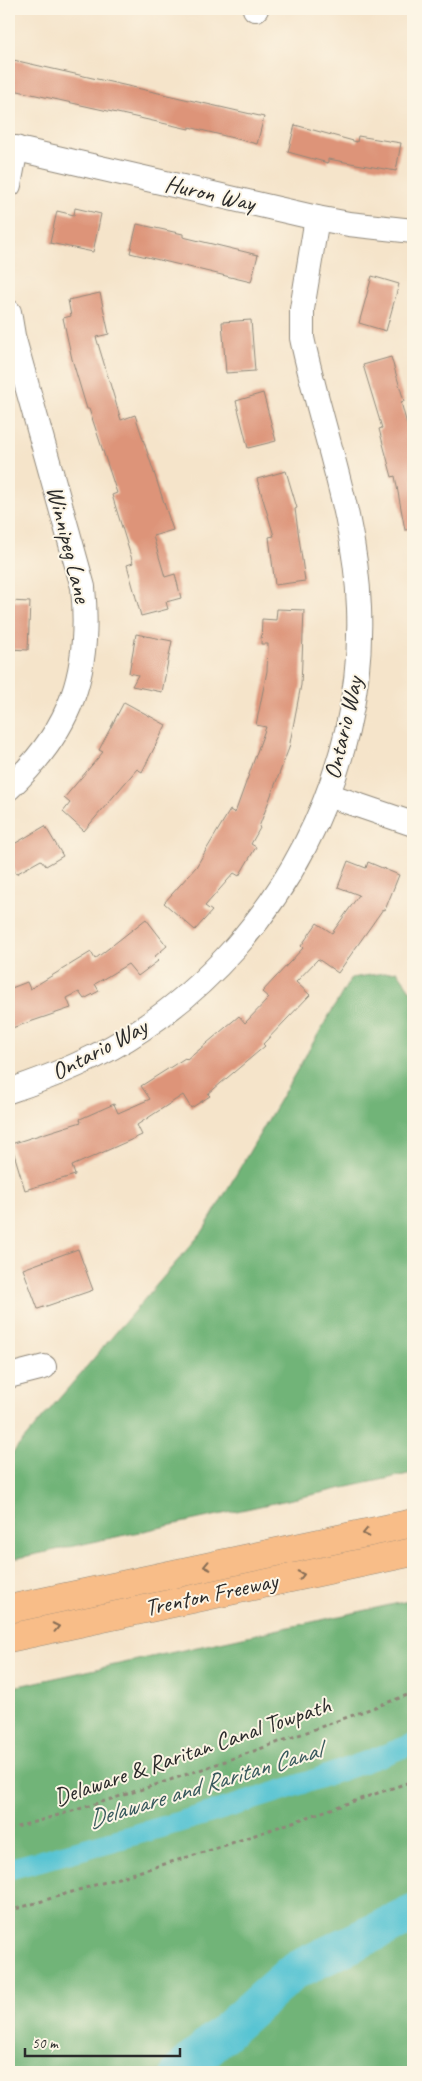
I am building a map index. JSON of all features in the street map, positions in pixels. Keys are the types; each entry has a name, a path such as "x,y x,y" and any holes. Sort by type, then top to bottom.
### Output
{"highway":[{"name":"Trenton Freeway","path":"9,1609 413,1523"},
{"name":"Trenton Freeway","path":"9,1638 413,1552"}],"street":[{"path":"9,185 12,148"},
{"name":"Huron Way","path":"12,148 317,218 413,232"},
{"name":"Ontario Way","path":"9,1091 51,1077 98,1055 142,1029 183,998 208,975 254,925 284,883 309,838 328,794 340,759 351,714 358,662 359,609 355,556 347,513 302,338 302,309 317,218"},
{"name":"Winnipeg Lane","path":"9,312 13,336 83,587 86,620 84,654 77,687 66,715 49,744 9,788"},
{"path":"328,794 413,824"},
{"path":"9,1376 44,1367"}],"path":[{"name":"Delaware & Raritan Canal Towpath","path":"9,1829 82,1809 236,1758 413,1693"},
{"path":"9,1911 211,1850 413,1781"}],"green space":[{"path":"397,971 413,994 413,1473 9,1560 9,1457 203,1231 351,978"},
{"path":"413,1600 413,2072 9,2071 9,1688"}],"building":[{"path":"9,59 264,117 257,144 189,127 189,129 9,89"},
{"path":"295,125 357,142 358,136 401,143 396,171 328,159 328,163 288,152"},
{"path":"75,208 101,214 93,252 50,243 57,211 74,215"},
{"path":"137,224 183,234 183,237 258,255 251,282 130,253"},
{"path":"372,276 399,284 386,331 359,323"},
{"path":"100,293 109,334 96,337 121,420 135,415 173,530 153,536 165,577 175,574 181,598 166,602 168,609 141,616 127,565 133,563 112,495 117,493 89,409 87,409 72,359 63,318 71,316 68,300"},
{"path":"251,320 255,371 226,373 222,322"},
{"path":"391,357 404,401 401,402 413,447 413,529 405,530 395,476 392,477 379,429 382,428 363,365"},
{"path":"263,393 276,441 248,448 236,401"},
{"path":"286,471 297,508 295,509 305,581 275,585 269,537 274,536 257,479"},
{"path":"9,601 30,602 28,650 9,649"},
{"path":"277,609 304,610 301,685 289,748 260,828 251,844 256,847 239,876 234,873 205,906 212,911 195,930 164,903 196,867 230,810 235,813 266,727 256,725 267,671 268,644 261,644 262,619 276,620"},
{"path":"136,634 172,641 162,692 132,686 138,675 129,673"},
{"path":"124,702 166,725 142,772 137,769 84,831 63,812 70,803 64,798 103,752 99,750"},
{"path":"45,826 63,856 46,866 41,860 16,874 9,861 9,847"},
{"path":"348,861 366,868 368,862 399,875 385,910 383,909 338,973 318,959 296,982 310,995 263,1044 265,1046 208,1094 210,1096 191,1108 183,1095 137,1125 142,1135 72,1166 75,1175 25,1190 11,1144 81,1122 80,1119 114,1104 118,1113 150,1099 141,1086 185,1058 187,1060 239,1016 245,1023 269,998 262,992 303,948 301,946 317,923 332,933 359,895 338,887"},
{"path":"146,919 167,946 154,957 158,961 138,976 128,964 95,984 99,991 84,999 79,992 67,998 71,1008 9,1029 9,989 27,982 30,989 91,952 95,959"},
{"path":"78,1249 93,1290 38,1309 23,1269"}],"waterway":[{"name":"Delaware and Raritan Canal","path":"9,1869 212,1812 313,1780 413,1744"},
{"path":"180,2072 294,1971 413,1914"}]}
